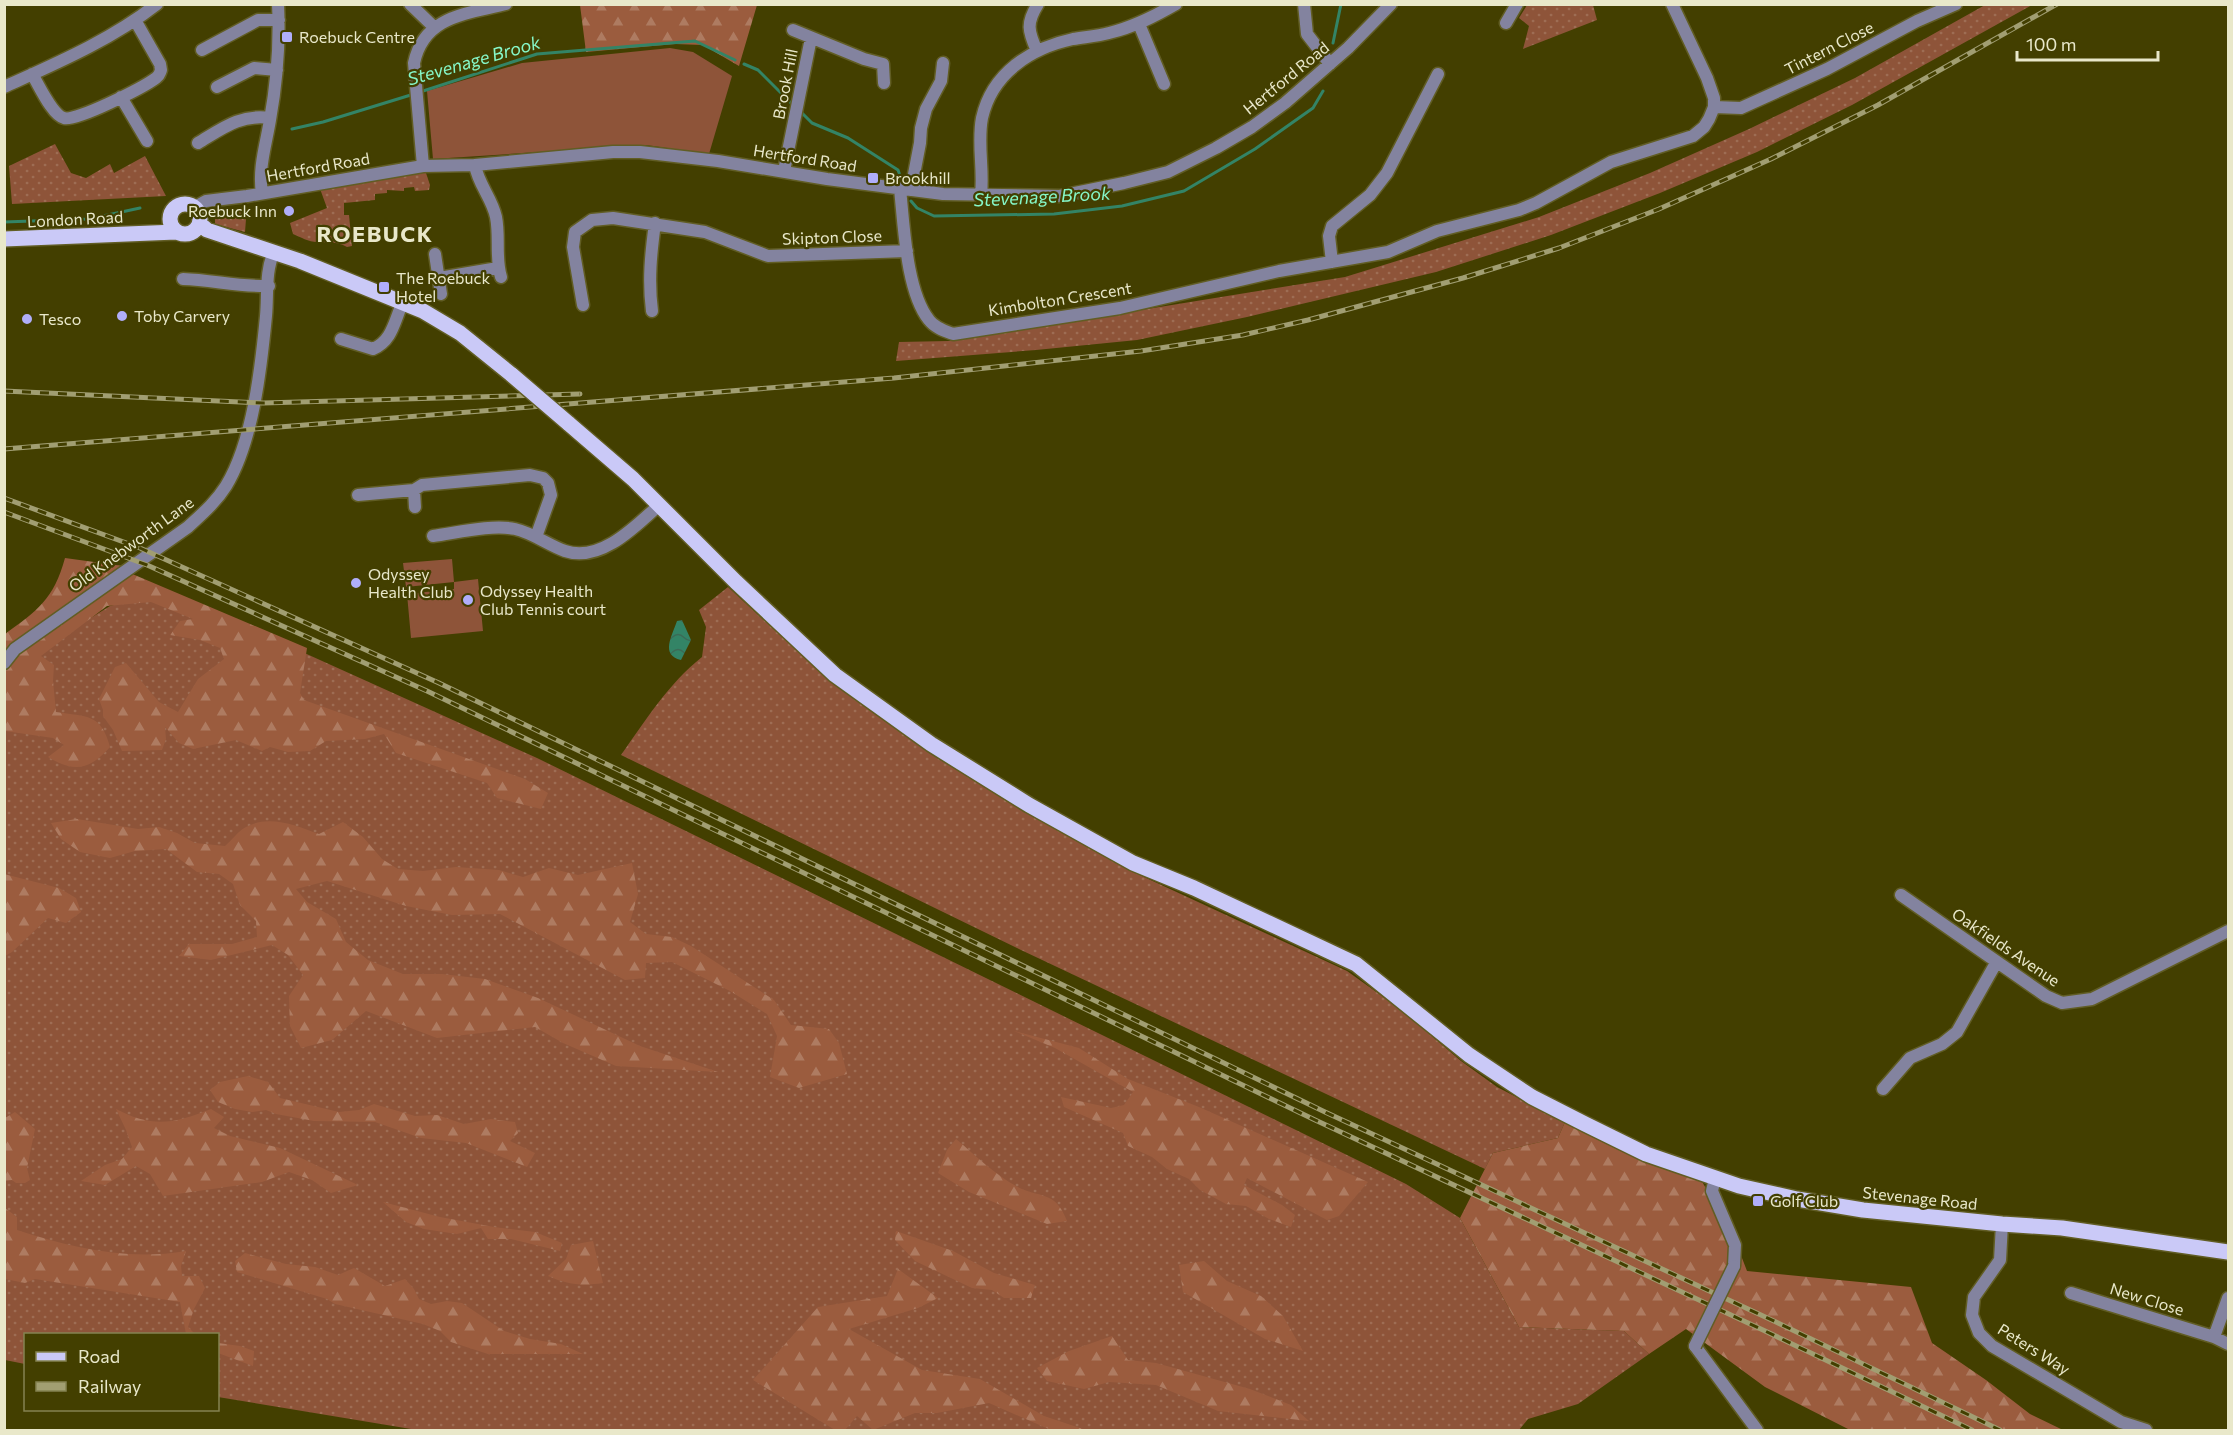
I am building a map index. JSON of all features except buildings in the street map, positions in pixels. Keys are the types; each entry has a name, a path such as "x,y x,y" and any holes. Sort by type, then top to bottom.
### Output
{"main road":[{"path":"147,233 170,216 180,204 195,207 201,218 200,224 190,234 183,235 176,232 171,225 170,216"},
{"name":"Stevenage Road","path":"200,224 207,230 274,252 403,302 447,324 512,375 633,479 736,582 835,675 931,744 1037,810 1133,863 1194,888 1356,964 1469,1055 1532,1097 1585,1124 1646,1154 1715,1178 1797,1199 1863,1210 2062,1228 2229,1252"},
{"name":"London Road","path":"4,239 176,232"}],"street":[{"path":"4,87 88,47 135,20 157,4"},
{"path":"262,193 260,179 277,70 278,4"},
{"path":"410,4 435,28"},
{"path":"423,166 414,63 417,49 423,39 440,23 457,16 506,4"},
{"path":"1037,51 1030,34 1029,23 1038,4"},
{"path":"981,195 982,117 995,86 1004,74 1037,51 1071,39 1108,34 1139,24 1176,4"},
{"path":"1304,4 1307,34 1330,64"},
{"name":"Hertford Road","path":"195,207 206,201 423,166 475,165 584,154 640,152 906,189 981,195 1060,196 1168,172 1216,148 1252,127 1285,103 1330,64 1391,4"},
{"path":"1506,23 1517,4"},
{"path":"1672,4 1710,85 1714,107"},
{"name":"Tintern Close","path":"1714,107 1741,108 1827,69 1917,21 1956,4"},
{"path":"32,74 55,114 62,118 72,119 121,97 156,78 161,70 160,64 135,20"},
{"path":"202,50 258,20 279,20"},
{"path":"1139,24 1164,75"},
{"name":"Brook Hill","path":"793,30 864,59 883,64 884,83"},
{"name":"Brook Hill","path":"784,171 811,38"},
{"name":"Kimbolton Crescent","path":"943,63 940,81 926,109 920,143 906,189 907,251 913,282 922,309 930,322 953,334 1120,308 1279,272 1388,252 1437,231 1536,203 1611,162 1693,136 1707,123 1714,107"},
{"path":"217,87 254,68 277,70"},
{"path":"1332,262 1329,237 1332,226 1370,195 1387,173 1438,74"},
{"path":"121,97 147,141"},
{"path":"198,142 245,118 257,116 270,118"},
{"path":"439,278 499,273 496,218 477,176 475,165"},
{"name":"Skipton Close","path":"583,305 573,247 575,232 592,220 613,218 705,232 768,256 907,251"},
{"path":"652,311 649,263 655,223"},
{"name":"Old Knebworth Lane","path":"4,663 15,649 188,527 225,487 240,459 246,439 258,377 269,286 269,265 274,252"},
{"path":"435,254 441,294"},
{"path":"183,279 269,286"},
{"path":"341,339 373,349 383,345 388,339 403,302"},
{"path":"358,495 414,490 422,485 486,479 530,475 543,478 548,483 551,495 536,537"},
{"path":"414,490 415,507"},
{"path":"433,536 505,528 536,537 567,551 584,554 602,549 659,505"},
{"name":"Oakfields Avenue","path":"1901,894 1996,963 2046,996 2062,1003 2092,999 2229,931"},
{"path":"1883,1089 1910,1058 1942,1044 1957,1032 1996,963"},
{"path":"1715,1178 1712,1191 1735,1245 1734,1266 1695,1346 1757,1431"},
{"name":"Peters Way","path":"2002,1224 2000,1260 1974,1297 1972,1315 1979,1333 1992,1346 2121,1422 2146,1431"},
{"name":"New Close","path":"2070,1293 2214,1337 2229,1344"},
{"path":"2214,1337 2229,1299"}],"shaded area":[{"path":"1527,5 1593,5 1597,20 1523,49 1529,26 1519,18"},
{"path":"1985,5 2032,5 1852,105 1757,152 1551,235 1436,272 1247,317 1137,340 896,361 899,342 949,341 1345,277 1539,217 1650,173 1749,129 1855,78"},
{"path":"670,48 693,52 732,76 709,154 646,145 433,159 427,91 522,63"},
{"path":"55,144 71,173 86,178 110,164 114,173 145,156 166,196 12,204 9,166"},
{"path":"424,167 430,185 429,190 415,191 414,187 404,188 404,191 387,190 387,193 375,194 375,200 344,203 344,215 349,215 352,246 311,241 293,234 290,223 327,208 319,186"},
{"path":"247,206 245,232 215,224 215,217"},
{"name":"Odyssey Health Club Tennis court","path":"452,559 454,582 406,587 403,563"},
{"path":"478,579 483,631 411,638 407,594 454,589 454,582"},
{"path":"728,587 829,680 926,750 1129,870 1347,971 1400,1009 1461,1061 1497,1087 1565,1122 1558,1138 1493,1153 1485,1169 1021,950 621,755 668,691 702,657 706,627 699,610"},
{"path":"141,598 189,601 537,758 1406,1184 1460,1218 1519,1327 1624,1331 1649,1354 1578,1404 1528,1419 1519,1430 417,1430 219,1397 219,1333 24,1333 24,1364 5,1360 5,689 57,639 110,606"}],"green space":[{"path":"580,4 757,5 739,66 703,45 675,44 586,52"},
{"path":"65,558 123,566 5,655 5,634 43,603 61,572"},
{"path":"130,573 307,648 300,693 304,700 525,779 548,793 541,809 497,798 487,783 396,753 384,734 365,739 326,741 310,751 288,752 270,747 262,751 236,740 193,749 179,743 165,727 166,739 162,750 122,751 113,730 103,716 99,699 115,667 126,663 159,702 178,712 198,679 224,659 220,648 200,640 170,635 180,621 193,619 151,602 107,606 41,656 54,665 56,712 84,716 97,722 110,747 102,755 81,767 74,767 48,757 64,745 53,738 5,731 4,669 18,652"},
{"path":"77,819 138,829 159,827 177,833 195,843 225,846 241,830 264,821 283,823 319,834 343,822 363,837 382,859 398,869 423,871 456,867 499,870 523,877 549,868 578,875 632,863 638,894 630,922 646,934 672,937 691,946 774,1000 791,1025 829,1029 839,1043 847,1074 799,1088 770,1077 777,1036 767,1014 730,991 672,962 646,963 645,978 625,980 500,914 452,915 406,906 327,881 296,889 307,902 336,919 346,942 368,960 403,974 442,974 485,979 538,998 640,1046 718,1072 616,1066 563,1043 535,1027 437,1038 366,1011 332,1040 301,1048 290,1026 289,996 303,975 288,955 272,945 211,960 179,956 189,944 232,944 257,937 256,921 240,905 233,884 219,874 197,872 166,849 135,851 110,858 80,852 61,839 51,823"},
{"path":"4,874 59,888 76,898 81,912 66,923 48,918 5,956"},
{"path":"1014,1031 1079,1048 1128,1079 1199,1107 1368,1182 1339,1216 1327,1220 1247,1178 1244,1185 1282,1205 1295,1215 1291,1227 1269,1219 1246,1206 1226,1204 1200,1190 1189,1179 1167,1169 1152,1157 1128,1146 1123,1133 1064,1107 1061,1097 1111,1108 1124,1105 1133,1092 1055,1048"},
{"path":"248,1076 268,1082 280,1098 339,1112 359,1110 374,1104 415,1116 437,1115 464,1124 491,1119 515,1122 518,1133 510,1141 535,1153 527,1167 466,1143 421,1138 375,1122 314,1121 266,1110 252,1112 235,1109 218,1102 210,1090 220,1082"},
{"path":"116,1109 141,1119 163,1122 186,1118 211,1109 224,1117 214,1128 230,1136 280,1148 358,1185 331,1193 312,1180 289,1172 262,1182 163,1196 150,1174 136,1166 105,1185 81,1181 105,1165 122,1159 132,1147"},
{"path":"15,1112 35,1129 27,1168 30,1180 25,1183 5,1181 5,1118"},
{"path":"1565,1122 1618,1149 1701,1180 1732,1232 1747,1271 1911,1287 1932,1343 2030,1414 2063,1430 1850,1430 1765,1387 1686,1329 1649,1354 1624,1331 1519,1327 1460,1218 1493,1153 1558,1138"},
{"path":"956,1139 1008,1181 1024,1190 1052,1199 1067,1221 1047,1224 969,1192 938,1173 947,1150"},
{"path":"383,1202 440,1217 535,1232 562,1243 560,1251 511,1239 488,1239 481,1228 457,1234 424,1229 406,1222"},
{"path":"5,1208 17,1217 17,1230 79,1247 143,1254 186,1251 181,1266 182,1276 199,1276 205,1288 188,1327 194,1333 186,1333 180,1302 35,1279 25,1283 5,1279"},
{"path":"896,1231 953,1251 994,1273 1035,1285 1031,1298 1004,1298 992,1290 972,1288 915,1261 895,1240"},
{"path":"593,1241 603,1283 576,1284 548,1276 566,1259 571,1245"},
{"path":"245,1253 286,1264 315,1267 338,1275 354,1268 385,1286 405,1279 419,1299 431,1304 447,1301 462,1303 504,1331 530,1339 561,1344 583,1354 488,1354 451,1342 440,1331 423,1324 335,1304 327,1299 237,1272 235,1261"},
{"path":"1204,1261 1227,1281 1261,1296 1283,1316 1303,1351 1265,1339 1183,1292 1179,1265"},
{"path":"898,1269 938,1298 918,1308 849,1329 922,1370 980,1379 1044,1416 1086,1430 1051,1430 989,1403 937,1413 915,1413 873,1430 857,1416 845,1430 835,1430 753,1380 818,1307 887,1296"},
{"path":"1112,1336 1128,1360 1156,1363 1250,1389 1291,1405 1309,1421 1218,1411 1156,1385 1109,1382 1084,1389 1047,1381 1037,1368 1069,1351"},
{"path":"219,1343 240,1346 254,1351 253,1366 219,1353"}],"water":[{"path":"682,620 691,640 681,660 671,654 669,644 677,621"}],"waterway":[{"name":"Stevenage Brook","path":"1333,43 1341,4"},
{"name":"Stevenage Brook","path":"420,92 537,54 695,41 735,60"},
{"name":"Stevenage Brook","path":"744,64 758,70 793,105"},
{"name":"Stevenage Brook","path":"911,201 917,208 934,216 1054,214 1122,206 1184,191 1255,149 1313,108 1323,91"},
{"name":"Stevenage Brook","path":"292,129 323,122 414,94"},
{"name":"Stevenage Brook","path":"800,111 812,123 848,138 898,170 902,181"},
{"name":"Stevenage Brook","path":"4,222 89,219 140,208"}],"railway":[{"path":"4,449 894,378 1141,351 1243,335 1463,278 1559,248 1659,209 1771,159 1878,105 2057,4"},
{"path":"4,391 263,403 580,394"},
{"path":"4,498 140,548 439,683 1325,1112 1776,1322 2000,1430"},
{"path":"4,512 147,565 427,691 1313,1119 1972,1430"}],"place":[{"name":"Roebuck Centre","path":"287,37"},
{"name":"Brookhill","path":"873,178"},
{"name":"Roebuck Inn","path":"289,211"},
{"name":"The Roebuck Hotel","path":"384,287"},
{"name":"Toby Carvery","path":"122,316"},
{"name":"Tesco","path":"27,319"},
{"name":"Odyssey Health Club","path":"356,583"},
{"name":"Odyssey Health Club Tennis court","path":"468,600"},
{"name":"Golf Club","path":"1758,1201"}],"district":[{"name":"ROEBUCK","path":"375,234"}]}
